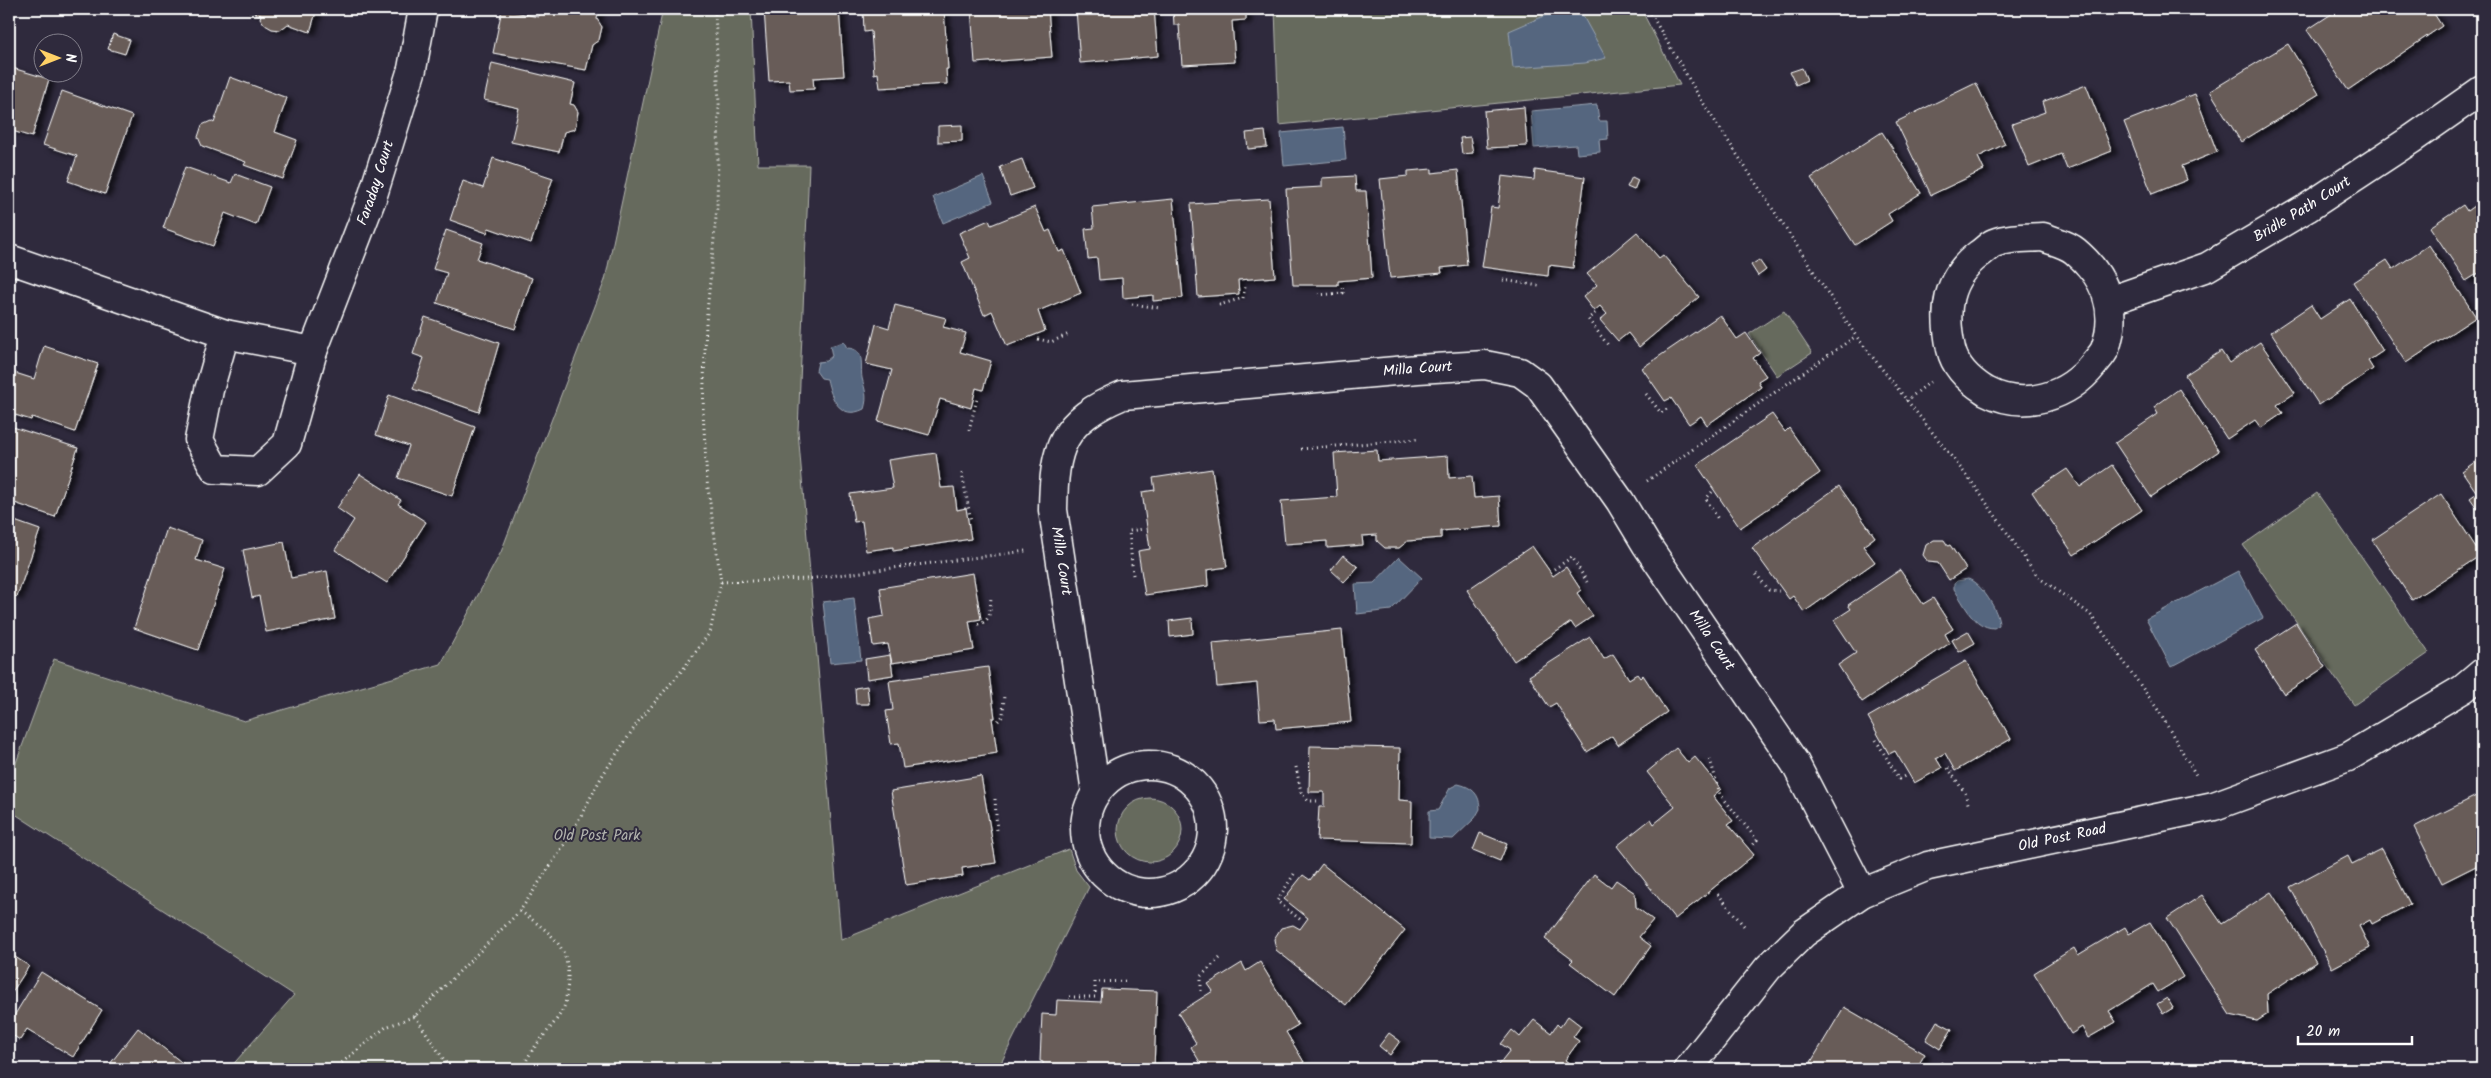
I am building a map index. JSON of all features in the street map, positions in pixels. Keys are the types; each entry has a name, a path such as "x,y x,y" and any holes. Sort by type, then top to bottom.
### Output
{"street":[{"name":"Faraday Court","path":"225,334 209,390 200,440 215,468 258,471 287,444 313,351 377,179 412,69 423,9"},
{"name":"Bridle Path Court","path":"2109,301 2207,267 2307,208 2482,90"},
{"path":"2044,237 2073,250 2099,276 2109,301 2110,320 2105,350 2084,377 2054,396 2026,401 1998,397 1976,385 1954,363 1946,324 1950,289 1966,264 1994,243 2044,237"},
{"path":"9,259 225,334 313,351"},
{"name":"Milla Court","path":"1096,792 1111,777 1131,768 1152,765 1173,769 1191,781 1205,798 1212,818 1213,840 1205,860 1192,877 1174,889 1153,893 1133,892 1114,883 1099,869 1089,851 1085,831 1088,810 1096,792 1053,510 1054,474 1058,452 1070,432 1090,410 1123,395 1428,368 1485,365 1520,372 1538,385 1554,405 1795,763 1862,893"},
{"name":"Old Post Road","path":"1688,1069 1768,968 1804,932 1862,893 1928,866 2214,806 2348,757 2463,689 2482,673"}],"path":[{"path":"334,1069 386,1026 414,1016 520,911 570,836 602,776 638,722 684,668 710,632 721,582 707,481 703,410 706,323 717,207 719,104 715,9"},
{"path":"1648,9 1705,106 1856,336 1974,485 2038,577 2090,614 2158,710 2214,806"},
{"path":"1503,280 1539,286"},
{"path":"1318,295 1342,293 1342,284"},
{"path":"1219,305 1243,298 1244,287"},
{"path":"1132,304 1160,308"},
{"path":"1595,313 1588,319 1608,345"},
{"path":"1038,339 1051,342 1069,334"},
{"path":"1620,501 1856,336"},
{"path":"1646,394 1661,413 1670,407"},
{"path":"969,430 977,398"},
{"path":"1301,449 1417,439"},
{"path":"962,473 971,521"},
{"path":"1712,492 1706,499 1718,519"},
{"path":"1133,575 1129,531 1144,529"},
{"path":"721,582 807,579 1059,546"},
{"path":"1554,570 1572,558 1587,582"},
{"path":"1756,574 1769,590 1779,591"},
{"path":"978,624 983,623 989,617 992,597"},
{"path":"998,721 1003,716 1004,694"},
{"path":"1876,740 1899,779 1905,776"},
{"path":"1710,759 1720,794 1757,840 1753,846"},
{"path":"1296,767 1301,792 1308,801 1317,801"},
{"path":"1948,768 1965,793 1969,807"},
{"path":"995,799 996,831"},
{"path":"1294,874 1277,901 1301,920"},
{"path":"1718,894 1744,926"},
{"path":"520,911 553,935 566,957 568,980 564,1008 531,1050 523,1069"},
{"path":"1202,991 1202,976 1220,958"},
{"path":"1069,997 1095,997 1095,982 1129,981"},
{"path":"414,1016 450,1069"}],"green space":[{"name":"Old Post Park","path":"663,9 751,9 758,165 809,165 798,431 841,940 1069,849 1076,870 1089,887 998,1069 229,1069 294,995 9,810 9,782 54,659 244,721 441,664 501,552 605,280"},
{"path":"1275,9 1641,9 1680,85 1279,125"},
{"path":"1784,311 1812,353 1777,376 1749,334"},
{"path":"2317,493 2429,653 2354,705 2243,545"},
{"path":"1150,798 1168,803 1173,807 1177,812 1182,830 1177,848 1173,853 1168,857 1150,862 1132,857 1127,853 1123,848 1118,830 1123,812 1127,807 1132,803"}],"water":[{"path":"1560,9 1579,9 1606,58 1585,63 1513,68 1509,31"},
{"path":"1597,105 1599,121 1607,121 1608,139 1599,140 1600,152 1577,154 1576,145 1534,148 1531,111"},
{"path":"1343,127 1346,160 1284,166 1281,133"},
{"path":"983,176 993,202 943,223 933,197"},
{"path":"844,342 847,348 857,351 861,358 866,401 864,409 856,412 843,410 838,406 831,393 827,379 821,378 816,371 818,362 826,361 832,356 830,346"},
{"path":"1399,557 1422,578 1391,610 1357,614 1355,584 1374,583"},
{"path":"2238,571 2263,618 2171,667 2146,619"},
{"path":"1968,579 1984,592 1993,605 1999,625 1994,628 1980,624 1970,614 1954,589 1954,584 1957,581"},
{"path":"854,598 861,660 830,663 823,602"},
{"path":"1458,784 1471,789 1477,795 1480,809 1475,818 1453,839 1429,838 1429,811 1438,810 1450,788"}],"building":[{"path":"243,9 317,9 310,32 288,24 280,30 272,29 265,25 260,18 261,15"},
{"path":"502,9 538,17 540,9 599,9 597,19 602,27 599,40 592,45 586,70 493,53"},
{"path":"764,9 839,9 844,76 813,78 814,89 790,90 789,80 769,81"},
{"path":"863,9 944,9 948,69 946,69 947,84 880,88 878,73 874,74 871,31 864,32"},
{"path":"971,9 1048,9 1052,57 975,63"},
{"path":"1076,9 1154,9 1158,56 1080,63"},
{"path":"1173,9 1246,9 1246,20 1232,21 1235,62 1182,65 1179,25 1174,25"},
{"path":"2339,9 2431,9 2442,26 2348,90 2307,30"},
{"path":"113,34 130,40 125,54 108,49"},
{"path":"2288,44 2319,94 2241,142 2210,91"},
{"path":"492,63 575,83 570,104 574,105 578,112 575,129 564,132 559,152 511,142 519,108 484,100"},
{"path":"9,67 32,74 32,82 48,82 32,137 9,130"},
{"path":"1802,68 1807,80 1796,85 1790,72"},
{"path":"230,77 287,98 275,132 297,140 283,179 244,165 246,162 202,146 198,137 202,125 211,121 214,123"},
{"path":"1976,83 2005,144 1978,157 1984,170 1931,195 1896,122"},
{"path":"2086,85 2112,151 2067,169 2061,154 2029,167 2012,124 2045,112 2042,102"},
{"path":"62,91 132,116 105,194 68,181 77,156 43,145"},
{"path":"2195,94 2217,152 2182,166 2187,180 2152,194 2124,122"},
{"path":"1524,107 1527,146 1487,148 1484,111"},
{"path":"962,125 962,141 938,142 938,126"},
{"path":"1265,131 1267,147 1248,149 1246,133"},
{"path":"1882,132 1921,193 1888,214 1892,221 1855,245 1811,178"},
{"path":"1470,137 1473,153 1462,154 1460,138"},
{"path":"493,158 553,178 531,243 489,228 487,233 450,220 463,181 483,188"},
{"path":"1022,159 1033,188 1010,196 1000,167"},
{"path":"185,167 231,183 235,174 270,187 256,225 225,213 213,246 163,228"},
{"path":"1432,169 1432,173 1458,170 1467,265 1441,268 1442,273 1390,278 1380,179 1408,176 1408,171"},
{"path":"1535,170 1585,177 1573,268 1549,265 1548,276 1482,267 1491,207 1498,208 1502,176 1534,180"},
{"path":"1355,176 1356,191 1366,191 1372,278 1338,281 1338,285 1293,285 1286,189 1322,187 1322,178"},
{"path":"1632,177 1638,180 1634,190 1627,187"},
{"path":"1173,199 1183,298 1153,301 1153,295 1123,298 1122,278 1099,280 1097,258 1088,259 1085,229 1094,228 1092,207"},
{"path":"1269,199 1275,277 1238,280 1239,294 1198,297 1191,204"},
{"path":"2482,200 2482,271 2466,281 2430,227 2463,205 2467,211"},
{"path":"1035,207 1046,232 1050,230 1059,252 1064,250 1081,293 1038,311 1045,331 1007,346 992,311 984,315 962,262 970,258 959,233 989,220 991,225"},
{"path":"446,230 483,243 477,259 532,278 515,329 437,303 447,273 433,269"},
{"path":"1637,232 1659,258 1663,255 1699,297 1639,347 1628,333 1618,341 1600,320 1607,314 1600,306 1594,311 1583,297 1597,285 1587,274"},
{"path":"2429,245 2476,317 2406,363 2353,282 2387,260 2393,269"},
{"path":"1759,260 1766,270 1758,276 1751,265"},
{"path":"2350,299 2383,351 2368,361 2373,369 2319,405 2271,332 2311,305 2320,319"},
{"path":"895,305 946,318 943,327 966,333 960,352 991,361 983,390 976,388 971,408 940,399 929,435 878,421 892,370 866,364 876,324 889,328"},
{"path":"1720,315 1737,339 1746,333 1760,353 1753,358 1766,376 1758,381 1761,387 1707,425 1701,416 1689,424 1671,398 1665,401 1642,368"},
{"path":"425,317 499,343 479,412 413,389 424,358 413,354"},
{"path":"2260,342 2295,393 2277,405 2283,413 2261,428 2255,420 2227,439 2185,375 2221,351 2229,363"},
{"path":"44,346 98,364 75,432 32,417 31,420 9,413 9,371 34,379"},
{"path":"2179,389 2219,451 2151,497 2115,443 2158,414 2154,407"},
{"path":"389,395 475,427 452,496 398,478 409,446 376,435"},
{"path":"1772,414 1785,432 1789,428 1820,473 1740,528 1697,465"},
{"path":"13,427 78,448 55,517 12,502 12,504 9,504 9,441"},
{"path":"1377,450 1378,461 1448,456 1449,478 1472,476 1474,498 1499,496 1501,526 1441,531 1441,538 1408,541 1399,548 1385,548 1377,541 1377,535 1362,536 1363,545 1327,548 1327,541 1285,544 1281,501 1337,497 1334,453"},
{"path":"936,453 941,488 954,487 957,510 966,508 971,539 893,551 893,547 866,551 862,521 854,522 850,494 893,488 888,460"},
{"path":"2482,457 2482,515 2470,498 2477,493 2462,471"},
{"path":"2112,465 2142,510 2074,555 2032,492 2067,469 2080,487"},
{"path":"1212,469 1227,567 1207,570 1208,586 1145,595 1138,551 1150,549 1142,492 1155,490 1153,478"},
{"path":"360,474 401,500 398,504 426,522 387,583 335,550 354,520 337,508"},
{"path":"1839,486 1875,537 1863,546 1875,562 1804,612 1793,596 1789,599 1752,548"},
{"path":"2441,494 2481,555 2412,600 2372,540"},
{"path":"9,519 40,530 17,597 9,594"},
{"path":"167,528 202,540 196,560 225,569 198,650 134,628"},
{"path":"1934,540 1944,540 1948,546 1950,545 1966,569 1949,580 1938,563 1928,562 1923,555 1926,545"},
{"path":"284,542 291,578 327,571 335,619 266,632 259,596 252,598 243,550"},
{"path":"1532,546 1553,576 1566,567 1581,590 1577,593 1593,616 1575,628 1571,622 1514,661 1467,590"},
{"path":"1343,555 1358,567 1344,582 1331,570"},
{"path":"1900,570 1923,604 1933,598 1953,629 1945,634 1950,643 1862,702 1838,665 1856,653 1834,620 1851,609 1848,605"},
{"path":"973,573 981,619 969,621 974,650 892,663 888,644 873,646 869,619 884,616 880,588"},
{"path":"1192,618 1193,634 1170,637 1169,621"},
{"path":"2296,623 2325,667 2284,694 2255,650"},
{"path":"1342,630 1351,722 1276,729 1275,719 1260,720 1257,683 1217,687 1213,643"},
{"path":"1968,631 1975,643 1959,652 1952,640"},
{"path":"1590,637 1604,659 1613,654 1629,679 1637,674 1640,678 1643,675 1667,712 1618,745 1612,736 1587,752 1556,703 1549,707 1529,676"},
{"path":"890,655 893,675 867,679 865,659"},
{"path":"1966,661 2011,739 1955,771 1945,753 1936,758 1942,768 1914,783 1895,751 1889,754 1868,717"},
{"path":"988,667 995,718 992,718 997,753 903,768 899,743 891,744 886,711 893,710 889,681"},
{"path":"867,686 869,704 856,704 855,688"},
{"path":"1310,746 1400,748 1399,800 1412,801 1411,843 1317,840 1319,807 1324,807 1324,792 1309,792"},
{"path":"1676,748 1688,763 1695,757 1721,789 1713,796 1733,821 1728,824 1754,855 1675,919 1617,846 1651,819 1654,824 1675,807 1647,772"},
{"path":"981,776 996,863 962,868 963,876 906,885 891,791"},
{"path":"2482,793 2482,863 2442,883 2414,827"},
{"path":"1480,833 1507,844 1500,861 1473,850"},
{"path":"2382,849 2410,904 2372,924 2370,920 2359,926 2370,948 2332,968 2290,887 2348,856 2352,864"},
{"path":"1322,864 1405,930 1346,1005 1276,950 1274,939 1281,928 1293,925 1300,929 1308,918 1284,899 1303,875 1310,880"},
{"path":"1594,874 1611,887 1616,880 1635,893 1636,907 1653,920 1639,937 1651,946 1615,997 1570,963 1573,960 1545,939"},
{"path":"2271,892 2316,962 2267,994 2268,1014 2257,1021 2230,1015 2167,918 2202,895 2222,924"},
{"path":"2150,922 2183,977 2158,992 2153,984 2109,1011 2116,1022 2088,1038 2082,1027 2071,1034 2034,973 2074,948 2078,955 2125,927 2129,934"},
{"path":"9,953 29,966 9,997"},
{"path":"1260,962 1298,1025 1286,1032 1304,1062 1291,1069 1204,1069 1191,1047 1196,1043 1178,1013 1213,991 1208,984 1242,963 1246,971"},
{"path":"41,972 102,1010 73,1057 27,1029 20,1040 9,1033 9,1024"},
{"path":"1102,989 1157,991 1154,1069 1043,1069 1043,1062 1040,1061 1042,1014 1056,1015 1057,1000 1101,1002"},
{"path":"2167,998 2173,1008 2163,1014 2157,1004"},
{"path":"1844,1007 1925,1054 1916,1069 1824,1069 1811,1062"},
{"path":"1568,1016 1581,1026 1573,1037 1579,1041 1565,1060 1570,1064 1565,1069 1495,1069 1510,1050 1501,1044 1512,1030 1520,1037 1534,1020 1551,1033 1557,1024 1560,1027"},
{"path":"1937,1021 1952,1029 1940,1049 1926,1040"},
{"path":"138,1028 190,1069 106,1069"},
{"path":"1389,1033 1400,1041 1390,1055 1379,1046"},
{"path":"1941,1062 1952,1069 1937,1069"}]}
